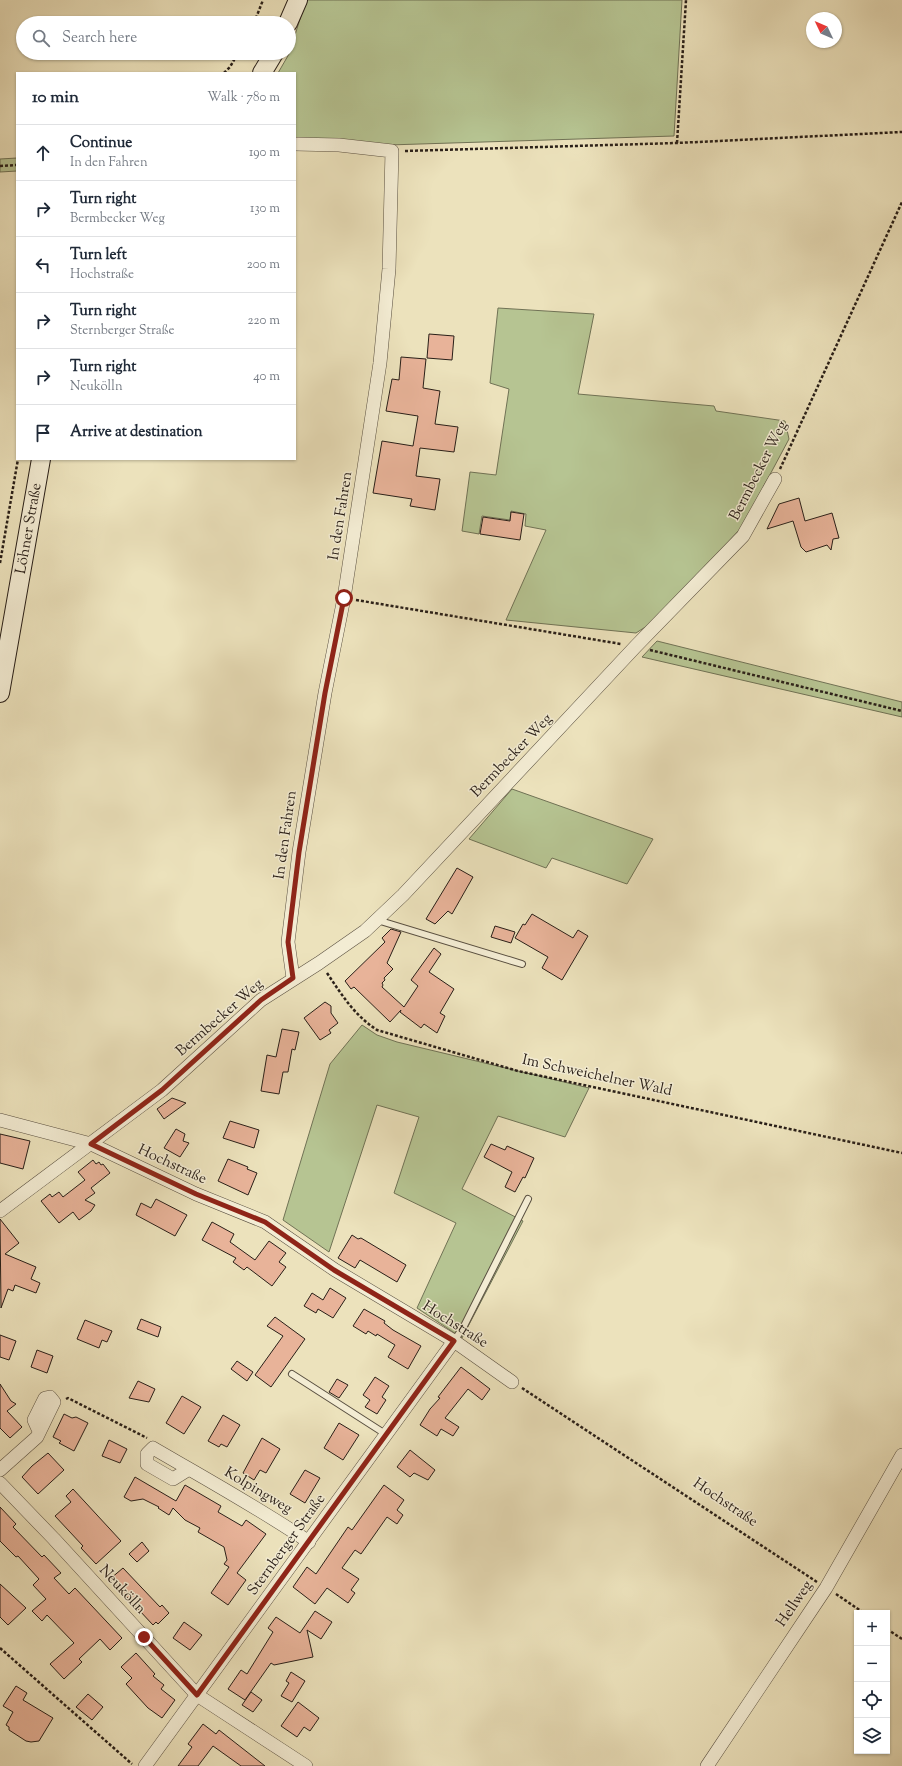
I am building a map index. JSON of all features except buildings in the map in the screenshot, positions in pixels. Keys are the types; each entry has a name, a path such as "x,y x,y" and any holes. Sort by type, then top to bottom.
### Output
{"main road":[{"path":"291,16 298,0"},
{"path":"263,72 270,60"},
{"name":"Löhner Straße","path":"0,693 41,460"}],"street":[{"path":"296,144 339,145 392,151"},
{"name":"In den Fahren","path":"293,978 288,942 299,852 325,693 344,598 380,363 389,269 392,151"},
{"name":"Bermbecker Weg","path":"0,1211 162,1090 261,1000 293,978 319,963 365,931 377,920 636,646 743,536 775,479"},
{"name":"Hochstraße","path":"0,1120 91,1144 196,1194 265,1222 334,1270 454,1341 512,1382"},
{"name":"Sternberger Straße","path":"145,1766 454,1341"},
{"path":"0,1470 37,1437 54,1402"},
{"name":"Kolpingweg","path":"154,1448 147,1454 147,1464 173,1479 189,1469 270,1515 309,1542"},
{"name":"Hellweg","path":"707,1766 826,1588 902,1455"},
{"name":"Neukölln","path":"0,1483 54,1539 197,1695 306,1766"}],"lane":[{"path":"377,920 522,964"},
{"path":"454,1341 464,1326 528,1199"},
{"path":"292,1374 387,1435"}],"path":[{"path":"257,16 263,0"},
{"path":"678,143 686,0"},
{"path":"225,72 234,60"},
{"path":"392,151 678,143 902,132"},
{"path":"0,166 16,165"},
{"name":"Bermbecker Weg","path":"775,479 902,202"},
{"path":"0,563 18,460"},
{"path":"344,598 636,646 902,711"},
{"name":"Im Schweichelner Wald","path":"319,963 354,1012 366,1023 377,1030 518,1071 902,1154"},
{"name":"Hochstraße","path":"512,1382 859,1610"},
{"path":"54,1402 68,1398 149,1438 154,1448"},
{"path":"890,1630 902,1639"},
{"path":"0,1648 135,1766"}],"green space":[{"path":"306,0 682,0 674,136 388,145 296,139 296,72 279,72 286,60 296,60 296,32"},
{"path":"16,158 16,171 0,172 0,159"},
{"path":"498,308 594,314 578,394 714,406 716,411 785,421 789,439 742,527 656,620 636,633 506,620 546,530 525,526 526,514 511,511 510,520 482,516 479,534 462,531 470,472 496,475 509,389 490,383"},
{"path":"657,641 902,702 902,717 642,657"},
{"path":"512,789 653,839 627,884 552,858 546,868 469,839"},
{"path":"362,1025 377,1035 397,1042 589,1088 565,1137 498,1116 462,1189 523,1221 462,1338 417,1308 456,1223 394,1193 419,1117 377,1105 329,1252 283,1220 330,1064"}],"route":[{"path":"144,1637 197,1695 454,1341 334,1270 265,1222 196,1194 91,1144 162,1090 261,1000 293,978 288,942 299,852 325,693 344,598"}]}
